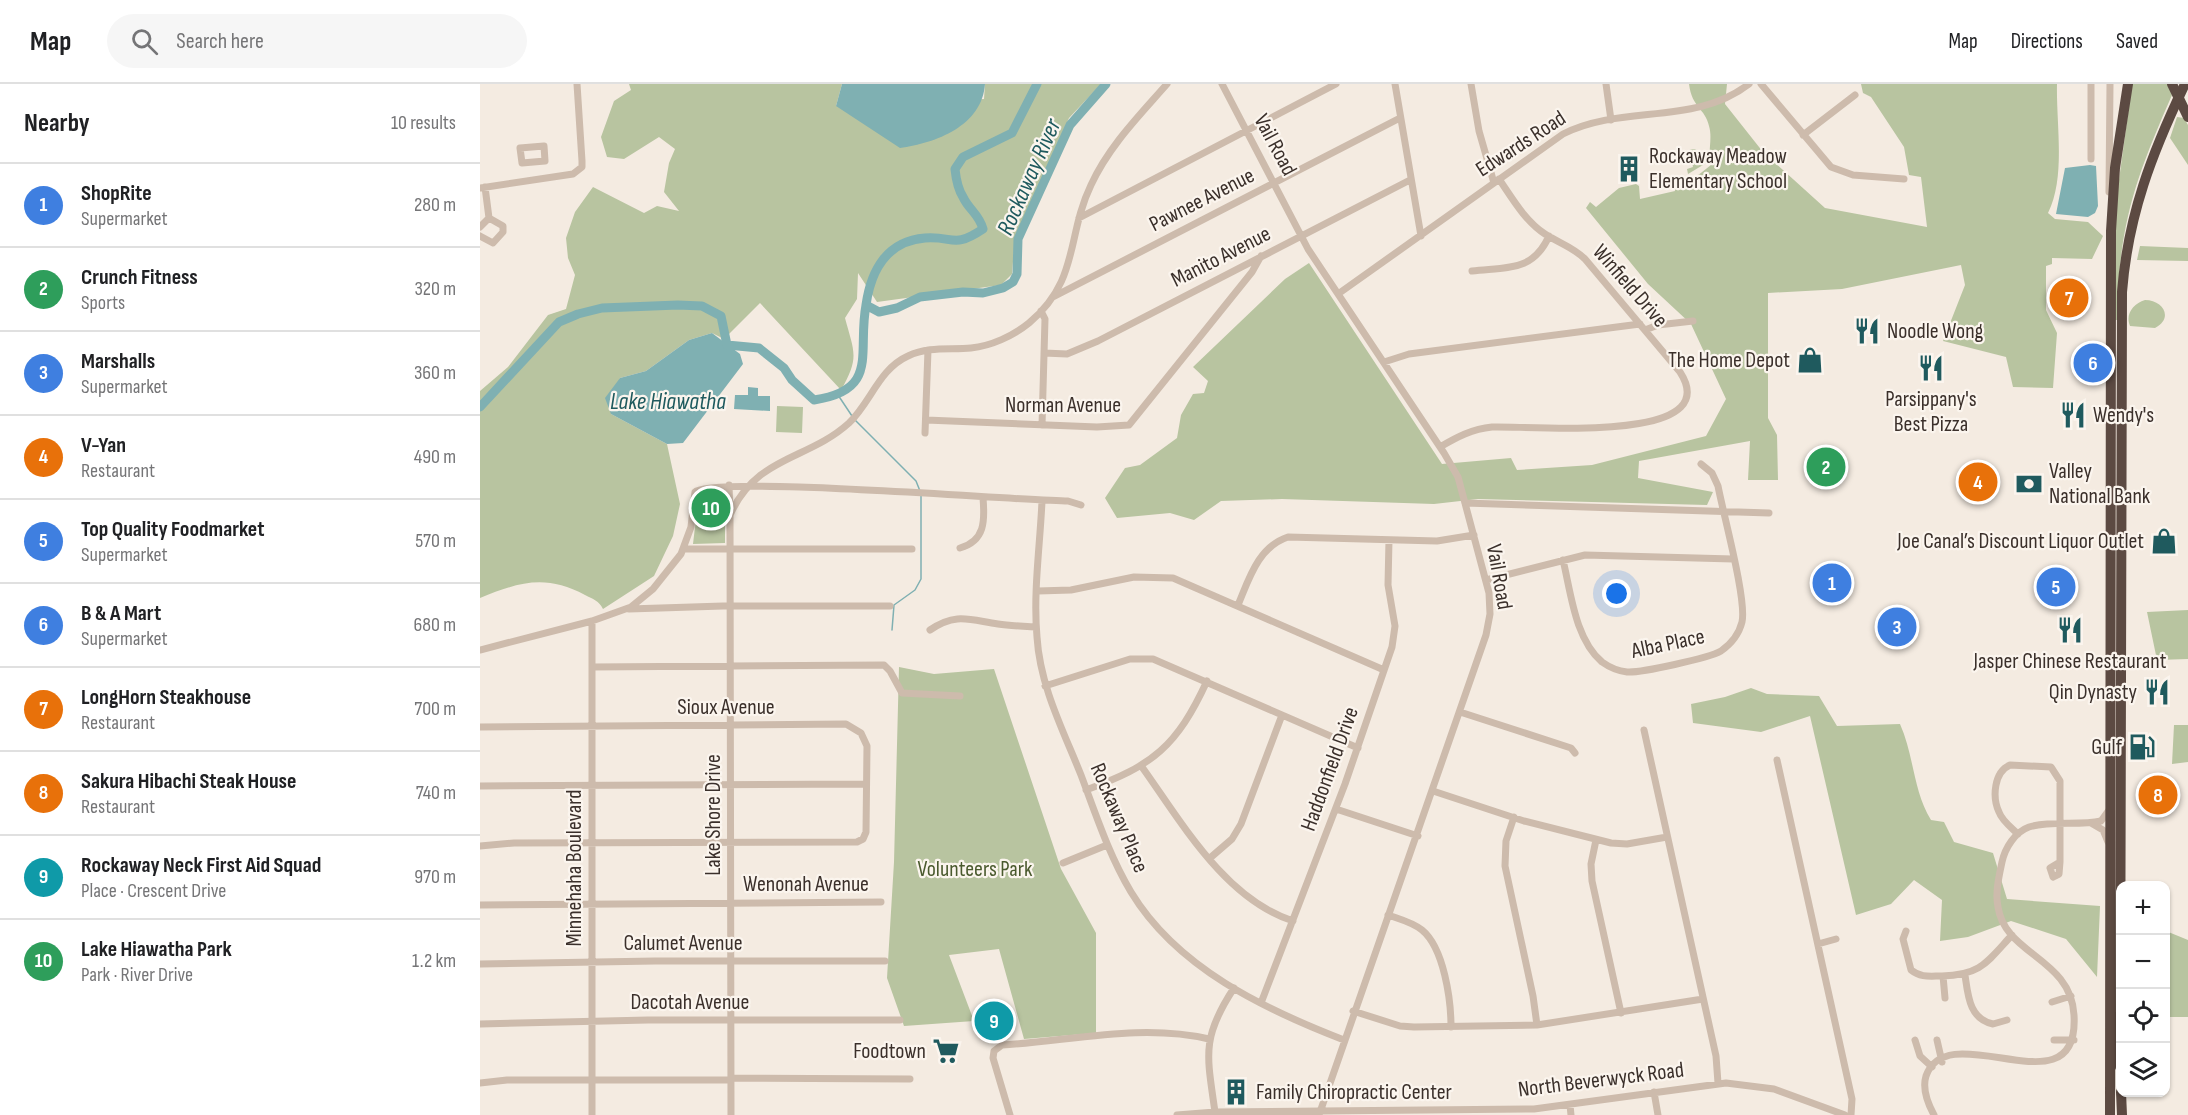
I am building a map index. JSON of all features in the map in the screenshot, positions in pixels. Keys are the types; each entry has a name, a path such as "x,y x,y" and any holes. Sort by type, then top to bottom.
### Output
{"highway":[{"path":"2121,1043 2116,333 2111,231 2115,168 2128,84"},
{"path":"2172,84 2188,117"},
{"path":"2110,1115 2110,808 2116,333 2126,257 2138,194 2156,147 2185,84"},
{"path":"2121,1097 2122,1115"}],"street":[{"path":"480,236 493,243 503,232 503,226 489,218 482,187 573,174 582,167 577,84"},
{"path":"730,515 749,485 774,464 827,439 850,422 892,366 907,356 928,350 970,348 990,344 1022,328 1041,311 1052,297 1070,263 1079,218 1091,185 1112,148 1167,84"},
{"name":"Vail Road","path":"1222,84 1302,236 1458,477 1490,603 1489,625 1418,836 1353,1011 1320,1114"},
{"path":"1079,218 1336,84"},
{"path":"1395,84 1421,236"},
{"name":"Winfield Drive","path":"1440,447 1469,432 1490,428 1606,427 1652,422 1672,415 1684,402 1685,381 1642,327 1576,250 1549,236 1528,220 1496,181 1484,149 1471,84"},
{"path":"1606,84 1611,120"},
{"name":"Edwards Road","path":"1338,294 1563,134 1582,126 1611,120 1703,108 1725,99 1749,84"},
{"path":"1761,84 1825,162 1837,171 1904,179"},
{"path":"2091,84 2091,159"},
{"path":"2110,84 2111,231"},
{"path":"1803,135 1855,95"},
{"name":"Pawnee Avenue","path":"1052,297 1400,118"},
{"path":"534,162 536,179"},
{"name":"Manito Avenue","path":"1044,353 1074,352 1410,180"},
{"path":"480,228 489,218"},
{"path":"1472,271 1531,261 1542,252 1549,236"},
{"name":"Norman Avenue","path":"926,420 1122,427 1132,423 1252,272 1262,256"},
{"path":"1041,311 1045,319 1042,425"},
{"path":"1384,362 1409,354 1693,321"},
{"path":"925,433 928,350"},
{"name":"Alba Place","path":"1563,560 1579,625 1590,646 1609,666 1629,672 1708,657 1731,642 1739,630 1743,612 1715,480 1708,468 1701,464"},
{"name":"Lake Shore Drive","path":"729,485 731,1115"},
{"path":"626,609 653,588 669,571 683,549 691,527 695,492 701,487 749,485 931,492 982,498 1068,501 1081,505"},
{"path":"960,549 977,541 981,535 982,498"},
{"name":"Rockaway Place","path":"1042,501 1036,627 1045,686 1107,845 1128,886 1151,920 1198,964 1261,1003 1344,1040"},
{"path":"1465,503 1768,513"},
{"path":"1238,605 1260,558 1269,546 1281,539 1306,536 1446,541 1474,535"},
{"name":"Haddonfield Drive","path":"1261,1003 1336,809 1392,647 1395,626 1388,585 1389,540"},
{"path":"683,549 912,549"},
{"path":"1486,580 1596,554 1733,559"},
{"path":"1038,591 1071,590 1134,577 1162,576 1180,579 1384,670"},
{"path":"480,650 592,621 626,609 730,606 890,606"},
{"path":"930,630 939,624 965,617 998,624 1036,627"},
{"name":"Minnehaha Boulevard","path":"592,621 592,1115"},
{"path":"1045,686 1139,658 1166,663 1358,748"},
{"path":"592,667 884,665 890,671 902,693 960,696"},
{"path":"1086,790 1142,767 1182,728 1207,681"},
{"path":"1460,712 1571,748 1575,753"},
{"path":"1210,858 1225,847 1241,824 1282,715"},
{"name":"Sioux Avenue","path":"480,727 846,724 861,733 866,742 864,784 866,832 863,839 849,843 731,843"},
{"path":"1644,730 1716,1056 1718,1083"},
{"path":"1777,760 1852,1100 1851,1115"},
{"path":"2018,834 1998,809 1998,777 2010,765 2041,764 2056,771 2060,781 2060,862"},
{"path":"1142,767 1210,858 1240,893 1264,909 1293,921"},
{"path":"480,786 864,784"},
{"path":"1433,791 1596,840 1626,844 1667,837"},
{"path":"2073,1058 2071,996 2058,974 2012,935 2000,915 1998,894 2003,858 2018,834 2034,826 2091,823 2104,819 2110,808"},
{"path":"1336,809 1418,836"},
{"path":"1514,817 1506,841 1504,866 1533,996 1537,1025"},
{"path":"2091,823 2103,830 2110,846"},
{"path":"1596,840 1591,864 1592,881 1621,1012"},
{"path":"480,846 731,843"},
{"path":"1063,862 1107,845"},
{"name":"Wenonah Avenue","path":"480,905 881,902"},
{"path":"1388,915 1419,927 1433,942 1448,996 1451,1027"},
{"path":"1906,931 1904,939 1911,970 1926,977 1965,975 1974,972 2012,935"},
{"path":"1818,944 1836,939"},
{"name":"Calumet Avenue","path":"480,964 591,961 885,961"},
{"path":"1965,975 1969,999 1979,1017 1993,1024 2007,1020"},
{"path":"1943,976 1945,998"},
{"path":"1215,1112 1209,1039 1218,1014 1234,988"},
{"path":"2052,1002 2071,996"},
{"path":"1353,1011 1400,1026 1537,1025 1703,999"},
{"name":"Dacotah Avenue","path":"480,1024 592,1020 900,1020"},
{"path":"1010,1115 993,1058 994,1052 1002,1045 1129,1033 1181,1034 1209,1039"},
{"path":"1915,1040 1920,1056 1932,1067"},
{"path":"1937,1040 1942,1062"},
{"path":"2054,1040 2074,1040"},
{"path":"1934,1115 1925,1087 1927,1074 1932,1067 1942,1062 1957,1062"},
{"path":"480,1083 507,1080 910,1079"},
{"name":"North Beverwyck Road","path":"1177,1115 1215,1112 1320,1114 1534,1109 1718,1083 1774,1089 1845,1115"},
{"path":"1654,1092 1658,1115"},
{"path":"1570,1105 1571,1115"}],"green space":[{"path":"629,84 842,84 836,106 984,99 985,84 1101,84 1069,118 1015,237 1012,274 1001,285 877,302 858,273 857,299 845,318 853,347 853,362 841,390 760,303 724,339 712,333 689,340 646,371 620,378 611,414 667,444 680,504 673,536 654,576 603,609 596,600 558,584 520,584 480,598 480,391 508,367 548,315 566,309 575,275 568,258 566,238 575,212 593,187 644,213 657,206 679,211 664,192 669,163 675,149 659,137 624,159 607,157 601,137 614,101 631,90"},
{"path":"1689,84 1727,84 1725,104 1763,152 1825,208 1927,227 1921,177 1909,175 1904,147 1871,97 1863,93 1861,84 2057,84 2059,150 2057,183 2048,213 2055,219 2088,222 2103,236 2092,259 2052,258 2052,264 2046,266 2046,310 2057,333 2053,388 2013,387 2006,357 1943,341 1965,285 1961,265 1842,289 1768,293 1768,418 1777,435 1778,480 1748,480 1750,441 1639,461 1638,478 1713,492 1707,505 1478,499 1434,504 1282,499 1221,501 1194,520 1170,513 1117,518 1105,498 1125,468 1140,465 1177,438 1181,415 1193,394 1204,393 1208,381 1193,367 1285,279 1309,263 1442,464 1511,458 1517,470 1592,465 1706,436 1726,399 1691,324 1648,284 1586,208 1590,202 1596,207 1619,188 1636,184 1639,186 1640,199 1675,191 1674,181 1697,176 1711,165 1709,126 1705,115 1693,98"},
{"path":"2132,84 2168,84 2172,95 2148,152 2131,204 2121,258 2118,320 2114,320 2116,202"},
{"path":"2177,117 2184,118 2188,125 2188,165 2170,138"},
{"path":"1695,149 1708,162 1688,174 1687,169 1693,167 1689,150"},
{"path":"2140,246 2188,248 2188,261 2137,260"},
{"path":"2145,300 2161,306 2164,310 2164,319 2155,328 2130,326 2131,310"},
{"path":"777,406 803,407 802,433 776,432"},
{"path":"725,490 725,543 693,544 699,494"},
{"path":"2188,610 2188,659 2157,660 2147,612"},
{"name":"Volunteers Park","path":"899,667 934,674 994,669 1061,869 1096,933 1096,1033 1024,1039 999,949 949,955 974,1021 904,1026 887,978 894,862"},
{"path":"1751,688 1767,694 1819,696 1837,726 1900,724 1917,785 1931,820 1944,822 1954,842 1993,853 2007,899 2100,906 2097,977 2066,939 2011,921 1968,937 1940,941 1942,900 1914,880 1891,904 1856,915 1810,716 1761,732 1693,723 1691,704 1725,697"},
{"path":"2174,725 2188,725 2188,762 2172,764"},
{"path":"2170,933 2188,940 2188,1017 2170,1017"}],"water":[{"path":"842,84 985,84 982,99 976,111 955,130 928,142 900,148 836,106"},
{"path":"2096,166 2098,206 2095,213 2088,217 2056,214 2065,168"},
{"name":"Lake Hiawatha","path":"712,333 740,354 743,364 683,443 667,444 611,414 605,398 620,378 646,371 689,340"},
{"path":"748,387 758,388 758,396 770,396 770,411 734,409 735,395 748,395"}],"waterway":[{"path":"866,305 868,292 877,269 891,251 900,245 925,238 965,239 983,229 961,194 955,169 963,157 1012,133 1037,84"},
{"name":"Rockaway River","path":"480,407 559,322 602,308 702,306 721,316 727,345 759,348 784,368 792,380 814,400 835,395 849,388 857,378 861,367 866,305 879,312 897,308 920,297 963,292 983,293 1003,288 1013,282 1017,274 1018,239 1070,125 1106,84"},
{"path":"838,395 852,416"},
{"path":"855,420 916,481 920,491"},
{"path":"892,630 894,605 915,590 921,579 921,496"}],"place":[{"name":"Rockaway Meadow Elementary School","path":"1629,169"},
{"name":"LongHorn Steakhouse","path":"2069,298"},
{"name":"Noodle Wong","path":"1867,331"},
{"name":"The Home Depot","path":"1810,360"},
{"name":"B & A Mart","path":"2093,363"},
{"name":"Parsippany's Best Pizza","path":"1931,368"},
{"name":"Wendy's","path":"2073,415"},
{"name":"Crunch Fitness","path":"1826,467"},
{"name":"V-Yan","path":"1978,482"},
{"name":"Valley National Bank","path":"2029,484"},
{"name":"Lake Hiawatha Park","path":"711,508"},
{"name":"Joe Canal’s Discount Liquor Outlet","path":"2164,541"},
{"name":"ShopRite","path":"1832,583"},
{"name":"Top Quality Foodmarket","path":"2056,587"},
{"name":"Marshalls","path":"1897,627"},
{"name":"Jasper Chinese Restaurant","path":"2070,630"},
{"name":"Qin Dynasty","path":"2157,692"},
{"name":"Gulf","path":"2142,747"},
{"name":"Sakura Hibachi Steak House","path":"2158,795"},
{"name":"Rockaway Neck First Aid Squad","path":"994,1021"},
{"name":"Foodtown","path":"946,1051"},
{"name":"Family Chiropractic Center","path":"1236,1092"}]}
